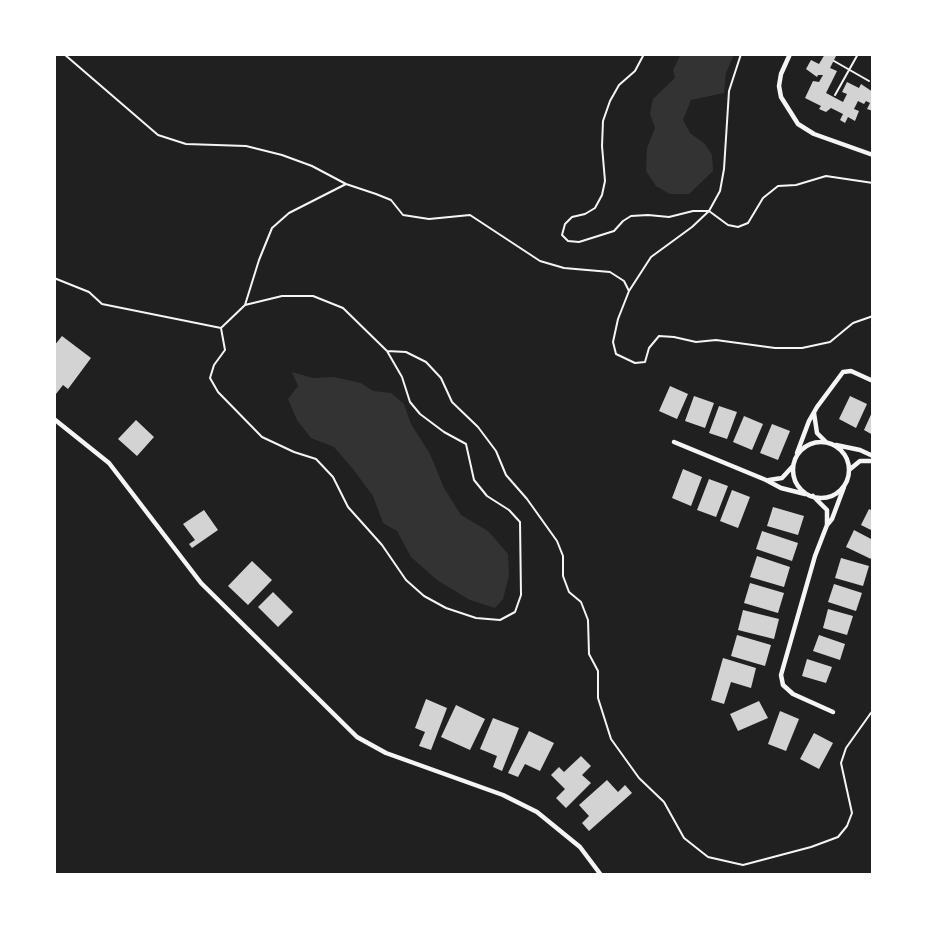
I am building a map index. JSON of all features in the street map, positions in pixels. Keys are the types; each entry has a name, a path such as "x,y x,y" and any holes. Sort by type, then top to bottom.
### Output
{"street":[{"path":"790,54 781,74 779,86 782,97 798,124 814,134 873,155"},
{"path":"827,525 827,510 798,486 794,479 795,458 809,421 821,400 843,372 851,371 873,380"},
{"path":"814,413 817,433 845,455 849,471"},
{"path":"54,419 109,463 201,583 351,731 386,753 503,795 537,812 580,847 601,875"},
{"path":"674,442 781,488 820,498 835,494 845,484"},
{"path":"795,458 812,443 827,442"},
{"path":"833,445 860,450 873,459"},
{"path":"833,712 786,690 781,675 815,556 827,525 832,519 849,471 860,461 873,459"},
{"path":"766,480 782,478 793,466"}],"lane":[{"path":"64,54 159,135 186,144 246,146 282,155 312,166 346,184 391,200 403,215 429,219 470,215 540,261 564,268 610,272 624,281 629,291"},
{"path":"644,54 635,71 619,85 603,121 602,146 605,181 603,195 596,208 572,217 565,224 562,235 568,241 579,242 614,231 631,216 669,217 693,211 709,211 728,225 738,227 748,223 763,198 778,186 796,185 826,177 873,183"},
{"path":"741,54 729,91 724,169 720,191 709,211 692,227 651,257 629,291 618,319 613,342 616,354 635,363 645,362 649,348 659,336 696,342 716,340 775,348 802,348 830,342 853,323 873,316"},
{"path":"835,95 858,54"},
{"path":"834,61 869,81"},
{"path":"245,305 272,228 289,213 346,184"},
{"path":"54,278 89,292 102,304 220,328"},
{"path":"282,296 314,296 343,308 387,351 402,377 410,402 420,414 466,444 474,480 487,496 509,510 520,522 521,595 515,612 500,620 476,618 446,608 424,596 406,580 382,545 348,507 333,477 316,459 294,452 262,437 218,393 210,378 214,365 225,350 220,328 245,305 282,296"},
{"path":"387,351 406,352 426,362 441,378 452,402 478,427 496,451 506,475 527,499 557,541 562,556 563,576 569,592 581,602 588,620 589,654 598,671 598,698 611,739 639,778 664,802 684,838 708,857 743,865 812,847 838,837 847,826 852,813 841,763 846,748 873,710"}],"shaded area":[{"path":"54,54 873,54 873,875 54,875"},
{"path":"681,54 734,54 726,73 724,93 691,100 683,120 690,133 705,144 712,155 713,171 689,194 670,194 656,186 646,171 647,148 655,128 650,114 653,99 675,78 673,70"},
{"path":"292,372 313,378 334,377 361,383 373,391 391,393 404,404 411,424 430,454 444,488 461,515 488,531 508,554 509,575 503,599 495,608 470,600 437,580 411,557 397,531 383,523 373,496 353,469 334,447 311,438 297,420 288,399 298,386"}],"building":[{"path":"825,54 837,54 830,68 837,71 826,93 843,102 847,94 842,92 847,82 859,88 861,84 873,92 873,111 867,109 870,103 866,101 864,104 858,101 854,109 859,111 855,121 848,117 845,123 840,120 843,114 831,108 826,112 819,109 821,106 805,98 813,81 819,82 823,75 817,77 806,69 811,60 819,64"},
{"path":"62,336 91,358 68,389 63,385 56,394 54,393 54,346"},
{"path":"670,386 688,394 677,419 659,411"},
{"path":"694,396 714,403 705,428 685,421"},
{"path":"850,396 867,404 856,428 839,419"},
{"path":"719,406 737,412 727,439 709,433"},
{"path":"873,410 873,435 864,430"},
{"path":"744,416 763,424 752,450 733,442"},
{"path":"136,420 154,437 137,456 118,439"},
{"path":"772,424 790,431 778,460 760,453"},
{"path":"683,469 702,477 691,506 672,498"},
{"path":"709,479 728,486 716,517 697,510"},
{"path":"732,490 750,497 738,528 720,521"},
{"path":"773,507 804,516 798,535 767,526"},
{"path":"869,509 873,511 873,531 861,525"},
{"path":"204,510 218,530 192,548 189,544 195,540 183,524"},
{"path":"854,530 873,540 871,559 846,547"},
{"path":"762,531 798,543 792,561 756,549"},
{"path":"757,556 790,567 784,587 750,577"},
{"path":"841,558 869,566 863,586 835,578"},
{"path":"252,561 272,580 248,605 228,586"},
{"path":"750,583 784,593 778,613 744,603"},
{"path":"834,584 862,593 856,611 828,602"},
{"path":"273,592 293,612 278,627 258,607"},
{"path":"828,609 853,616 847,635 823,628"},
{"path":"743,610 779,619 774,639 738,630"},
{"path":"737,635 771,645 765,666 731,656"},
{"path":"819,635 845,644 840,660 813,651"},
{"path":"723,658 756,668 751,688 731,682 724,704 711,700"},
{"path":"807,659 832,667 826,683 802,676"},
{"path":"426,699 447,708 431,750 419,746 425,732 415,728"},
{"path":"759,701 768,718 738,731 730,714"},
{"path":"456,705 485,719 470,750 441,737"},
{"path":"780,711 799,719 786,751 768,744"},
{"path":"493,718 519,728 502,771 493,767 497,756 480,749"},
{"path":"529,731 554,743 540,771 525,764 518,777 508,773"},
{"path":"814,733 833,743 819,769 800,759"},
{"path":"581,756 591,766 582,775 591,783 566,808 556,798 565,789 551,775 559,767 564,772"},
{"path":"607,780 618,792 625,785 632,793 589,831 582,823 589,816 579,805"}]}
